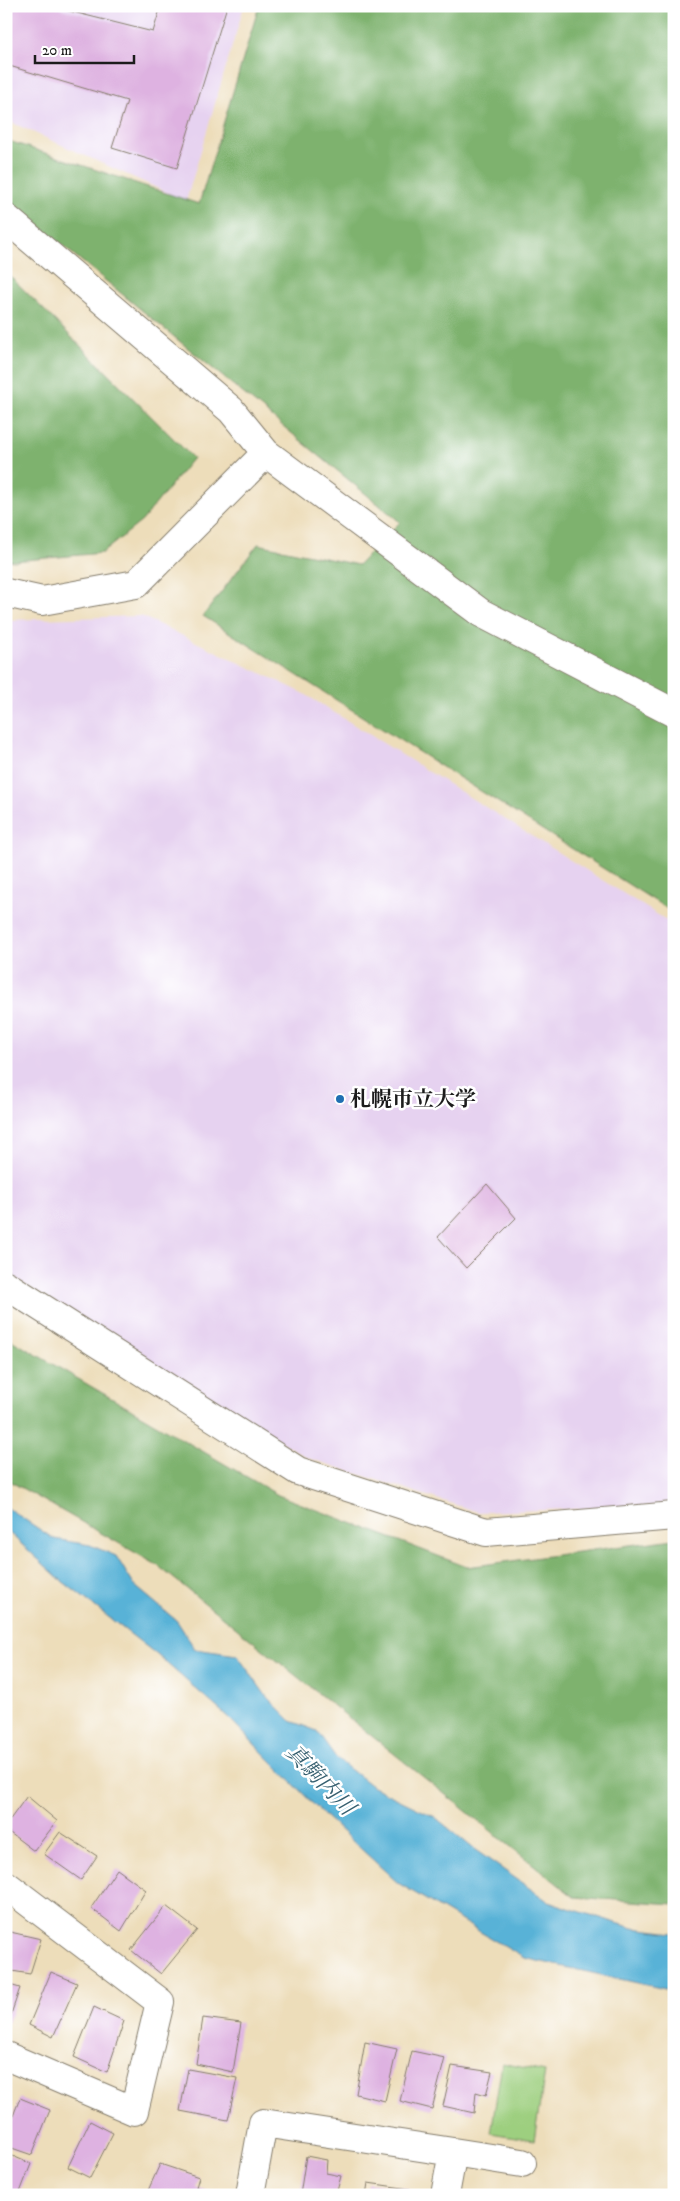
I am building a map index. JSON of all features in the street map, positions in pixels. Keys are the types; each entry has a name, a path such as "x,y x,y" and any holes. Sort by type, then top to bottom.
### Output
{"street":[{"path":"6,218 231,410 266,453 481,613 674,714"},
{"path":"6,593 42,600 136,584 266,453"},
{"path":"6,1285 298,1471 486,1532 674,1516"},
{"path":"6,1885 160,2002 134,2111 6,2056"},
{"path":"250,2195 263,2123 522,2163"},
{"path":"445,2195 453,2152"}],"shaded area":[{"path":"6,6 244,6 186,201 6,120"},
{"name":"札幌市立大学","path":"141,616 303,693 674,925 674,1489 669,1506 478,1512 308,1458 6,1274 6,620"}],"green space":[{"path":"259,6 674,6 674,913 203,616 258,544 358,565 400,522 6,199 6,140 199,204"},
{"path":"6,272 193,458 142,521 102,553 14,561 6,560"},
{"path":"6,1337 278,1495 467,1567 674,1539 674,1904 574,1897 157,1565 6,1479"},
{"path":"502,2063 545,2072 534,2140 491,2133"}],"water":[{"name":"真駒内川","path":"6,1507 54,1539 90,1545 116,1556 134,1585 177,1621 195,1649 237,1655 267,1697 291,1721 317,1731 337,1759 373,1787 435,1817 474,1849 549,1902 633,1928 674,1933 674,1988 665,1989 524,1958 398,1883 322,1813 229,1718 156,1654 62,1581 6,1530"}],"building":[{"path":"6,6 49,6 153,32 161,6 227,6 177,168 112,148 127,101 6,65"},
{"path":"487,1184 516,1218 466,1268 438,1237"},
{"path":"27,1796 57,1821 34,1851 6,1830 6,1825"},
{"path":"60,1832 97,1856 81,1880 44,1854"},
{"path":"117,1869 146,1890 121,1931 91,1908"},
{"path":"166,1906 197,1930 161,1974 131,1950"},
{"path":"6,1931 41,1939 30,1974 6,1970"},
{"path":"51,1972 77,1983 53,2037 29,2025"},
{"path":"6,1984 20,1988 8,2023 6,2022"},
{"path":"94,2007 124,2021 107,2072 74,2057"},
{"path":"203,2018 241,2023 233,2072 196,2064"},
{"path":"365,2042 397,2049 385,2101 356,2094"},
{"path":"412,2051 445,2058 432,2109 400,2101"},
{"path":"452,2066 492,2072 486,2095 476,2092 474,2113 443,2106"},
{"path":"188,2069 237,2078 228,2120 180,2111"},
{"path":"20,2098 50,2110 32,2155 6,2146 6,2134"},
{"path":"90,2121 113,2133 90,2178 68,2167"},
{"path":"6,2153 31,2164 19,2195 6,2195"},
{"path":"306,2156 327,2160 326,2173 341,2176 336,2195 300,2195"},
{"path":"160,2164 199,2177 196,2187 207,2191 205,2195 146,2195"},
{"path":"368,2183 410,2189 409,2195 366,2195"}],"place":[{"name":"札幌市立大学","path":"340,1099"}]}
